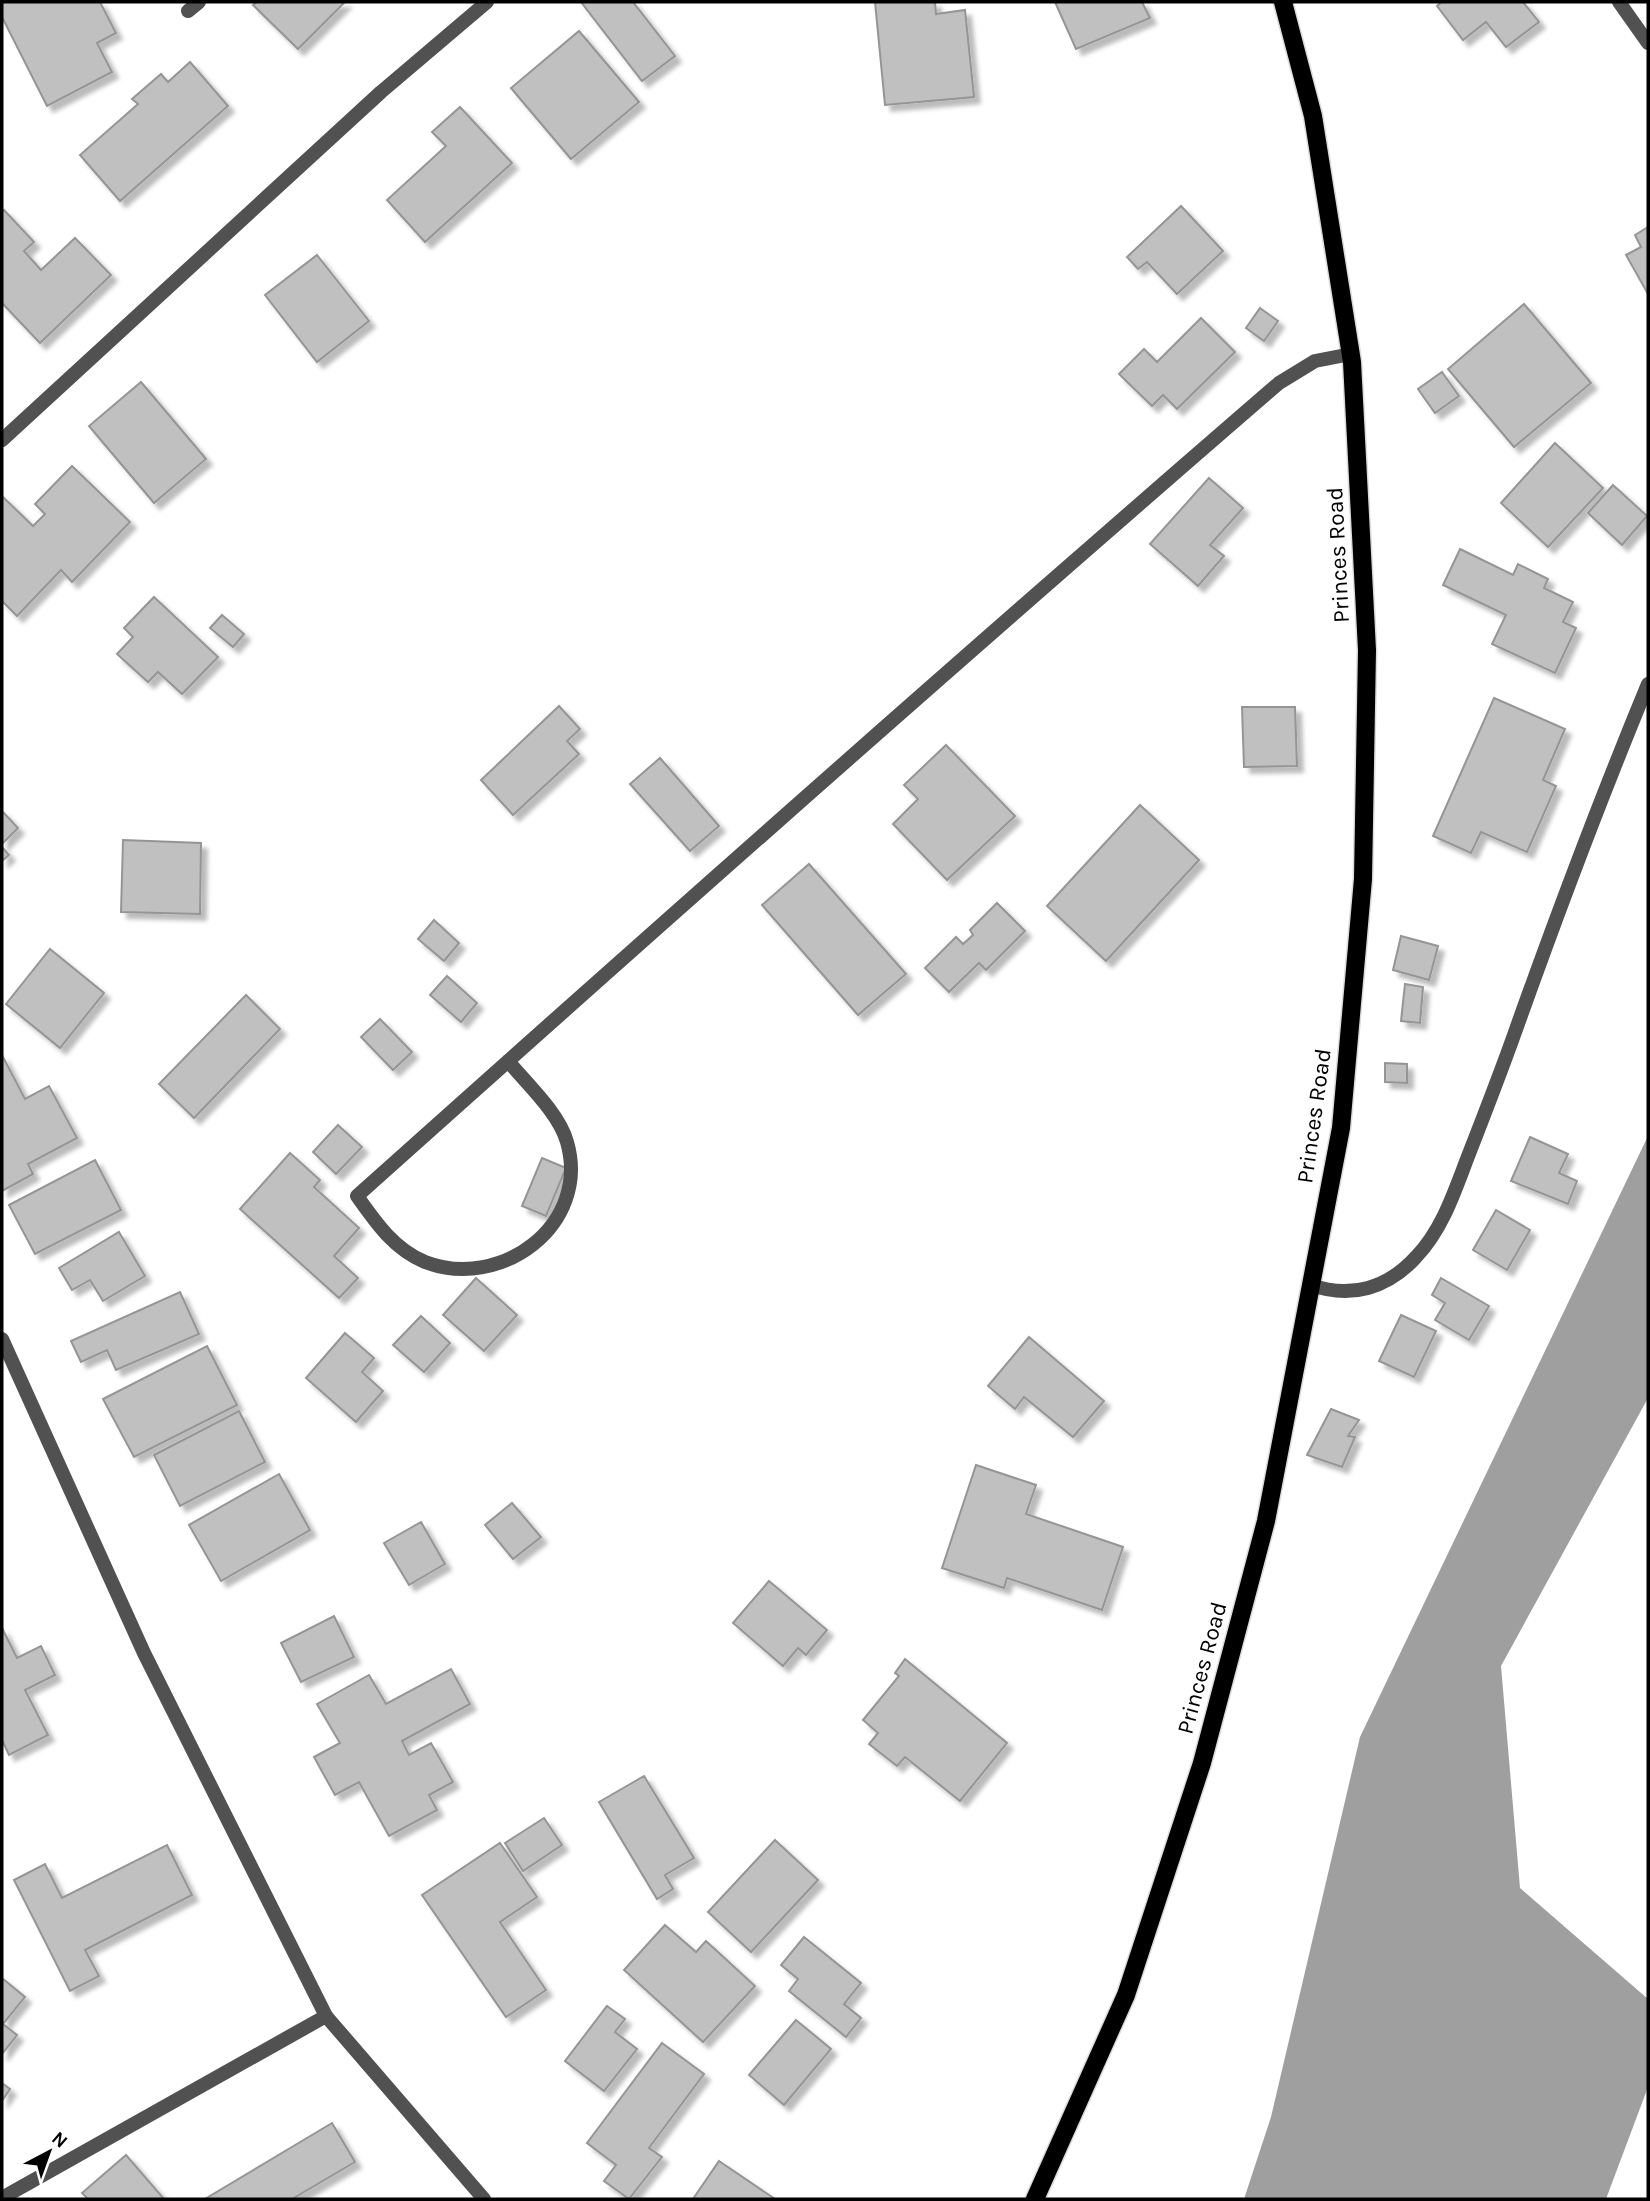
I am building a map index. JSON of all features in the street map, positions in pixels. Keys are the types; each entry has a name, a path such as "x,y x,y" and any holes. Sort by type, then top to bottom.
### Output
{"main road":[{"name":"Princes Road","path":"1035,2199 1126,1995 1202,1763 1266,1521 1341,1128 1363,879 1367,650 1351,354 1314,116 1283,2"}],"street":[{"path":"2,440 381,92 486,2"},
{"path":"1619,2 1648,43"},
{"path":"508,1061 560,1124 567,1140 571,1175 561,1210 539,1239 513,1259 491,1267 467,1270 445,1268 424,1261 393,1242 357,1196 698,891 1279,383 1315,361 1351,354"},
{"path":"1311,1285 1328,1291 1347,1292 1365,1290 1388,1280 1417,1257 1446,1215 1556,917 1648,684"},
{"path":"2,1339 144,1653 326,2016 484,2199"},
{"path":"2,2198 326,2016"}],"shaded area":[{"path":"1648,1136 1648,1398 1501,1666 1520,1888 1648,1999 1648,2087 1606,2199 1244,2199 1271,2117 1360,1737"}],"building":[{"path":"2,2 100,2 116,33 97,43 112,72 47,106 2,17"},
{"path":"257,2 345,2 298,49 253,5"},
{"path":"581,2 633,2 675,56 642,81"},
{"path":"875,2 935,2 936,14 965,10 974,97 885,105"},
{"path":"1055,2 1142,2 1150,18 1076,49"},
{"path":"1442,2 1523,2 1539,22 1506,47 1486,22 1463,40 1437,6"},
{"path":"579,31 639,102 571,159 511,88"},
{"path":"190,62 228,106 120,201 80,155 138,104 132,99 161,74 168,82"},
{"path":"460,107 512,163 425,242 387,200 446,146 432,132"},
{"path":"1181,206 1223,251 1177,294 1147,262 1138,269 1127,257"},
{"path":"4,210 34,242 24,251 41,270 75,238 111,275 40,343 2,303"},
{"path":"1648,227 1648,294 1626,255 1641,247 1635,235"},
{"path":"317,255 369,321 317,362 265,295"},
{"path":"1524,304 1591,383 1514,447 1448,369"},
{"path":"1260,308 1278,321 1264,341 1246,328"},
{"path":"1201,318 1235,352 1177,409 1163,395 1152,406 1119,374 1144,349 1157,362"},
{"path":"1442,372 1459,396 1435,413 1418,389"},
{"path":"141,382 206,459 154,503 89,426"},
{"path":"1555,443 1603,488 1548,547 1501,503"},
{"path":"72,466 130,522 72,582 61,570 17,616 2,601 2,496 33,526 45,514 35,504"},
{"path":"1209,478 1243,508 1210,545 1224,556 1198,586 1150,544"},
{"path":"1613,485 1647,516 1622,545 1588,513"},
{"path":"1460,549 1513,575 1518,564 1548,579 1544,588 1573,602 1563,622 1576,628 1555,673 1492,644 1506,615 1443,585"},
{"path":"154,597 218,657 182,694 158,672 148,682 117,654 133,637 124,628"},
{"path":"222,615 244,634 233,647 210,628"},
{"path":"1494,698 1565,729 1543,780 1556,786 1527,852 1481,832 1471,853 1433,836"},
{"path":"559,706 580,729 567,741 579,754 513,815 481,780"},
{"path":"1242,707 1295,707 1297,766 1244,767"},
{"path":"946,745 1015,816 947,880 893,824 918,799 904,785"},
{"path":"660,758 719,826 690,851 630,784"},
{"path":"1140,805 1199,860 1106,961 1047,906"},
{"path":"2,811 18,828 2,844"},
{"path":"123,840 201,843 200,914 121,912"},
{"path":"2,847 9,855 2,861"},
{"path":"809,864 906,974 858,1015 762,905"},
{"path":"997,903 1025,931 986,970 979,963 949,992 925,968 956,937 963,944 973,935 970,930"},
{"path":"434,920 459,943 444,961 418,939"},
{"path":"1401,936 1438,946 1429,980 1393,970"},
{"path":"50,949 104,993 60,1048 6,1004"},
{"path":"447,976 477,1003 461,1022 430,995"},
{"path":"1405,984 1423,987 1420,1023 1401,1021"},
{"path":"246,995 280,1029 194,1118 159,1084"},
{"path":"380,1019 412,1052 393,1070 361,1037"},
{"path":"2,1055 25,1099 49,1086 77,1138 28,1164 33,1174 2,1191"},
{"path":"1385,1063 1407,1064 1407,1083 1385,1082"},
{"path":"338,1125 362,1147 336,1174 313,1152"},
{"path":"1530,1137 1568,1154 1559,1173 1577,1181 1568,1204 1511,1181"},
{"path":"290,1153 320,1180 314,1187 359,1228 334,1256 358,1278 339,1298 240,1209"},
{"path":"542,1158 566,1168 546,1216 522,1206"},
{"path":"95,1160 121,1210 35,1254 9,1205"},
{"path":"1496,1210 1530,1230 1507,1270 1473,1250"},
{"path":"119,1232 145,1276 103,1301 90,1280 72,1290 59,1268"},
{"path":"476,1278 517,1315 484,1351 443,1315"},
{"path":"1441,1278 1489,1306 1469,1340 1435,1320 1445,1303 1432,1295"},
{"path":"180,1292 199,1334 116,1370 107,1350 81,1362 71,1341"},
{"path":"1401,1315 1436,1331 1414,1377 1379,1361"},
{"path":"421,1316 450,1343 424,1372 393,1345"},
{"path":"345,1333 374,1358 362,1372 383,1391 356,1422 306,1378"},
{"path":"1029,1337 1104,1401 1073,1437 1024,1397 1015,1409 988,1386"},
{"path":"207,1346 237,1405 134,1457 103,1399"},
{"path":"1331,1409 1359,1420 1348,1436 1355,1437 1342,1467 1307,1455"},
{"path":"239,1411 265,1462 180,1506 154,1455"},
{"path":"976,1465 1036,1485 1026,1514 1123,1547 1102,1610 1007,1578 1004,1588 942,1568"},
{"path":"279,1474 310,1530 221,1581 189,1525"},
{"path":"512,1503 541,1537 513,1559 485,1525"},
{"path":"421,1522 445,1564 409,1585 384,1543"},
{"path":"769,1581 827,1630 806,1655 798,1648 783,1666 733,1623"},
{"path":"334,1616 354,1657 301,1682 281,1643"},
{"path":"2,1628 17,1658 41,1646 55,1675 25,1690 48,1735 9,1755 2,1740"},
{"path":"905,1659 1007,1743 960,1801 905,1757 897,1766 869,1744 878,1733 863,1720 899,1676 895,1673"},
{"path":"451,1669 470,1704 402,1741 409,1755 431,1743 453,1782 429,1795 437,1810 389,1836 359,1782 335,1795 314,1757 340,1743 317,1704 369,1675 386,1704"},
{"path":"644,1776 694,1858 665,1875 673,1889 657,1899 599,1802"},
{"path":"544,1818 562,1845 523,1871 505,1843"},
{"path":"775,1840 818,1880 751,1952 708,1912"},
{"path":"500,1843 537,1897 500,1922 546,1990 506,2017 422,1895"},
{"path":"167,1845 192,1895 85,1950 99,1976 70,1991 14,1880 45,1864 62,1898"},
{"path":"665,1925 696,1952 706,1941 755,1986 703,2042 624,1970"},
{"path":"804,1937 861,1983 844,2004 861,2018 846,2037 789,1991 798,1979 781,1965"},
{"path":"2,1978 25,1997 3,2024 17,2035 2,2054"},
{"path":"607,2006 625,2019 615,2032 637,2049 604,2091 565,2061"},
{"path":"796,2020 831,2049 784,2105 749,2075"},
{"path":"662,2043 704,2074 649,2148 662,2157 629,2199 604,2181 616,2165 587,2143"},
{"path":"2,2083 10,2089 2,2101"},
{"path":"332,2123 355,2162 292,2199 205,2199"},
{"path":"126,2155 164,2199 88,2199 82,2193"},
{"path":"719,2161 775,2199 693,2199"}]}
